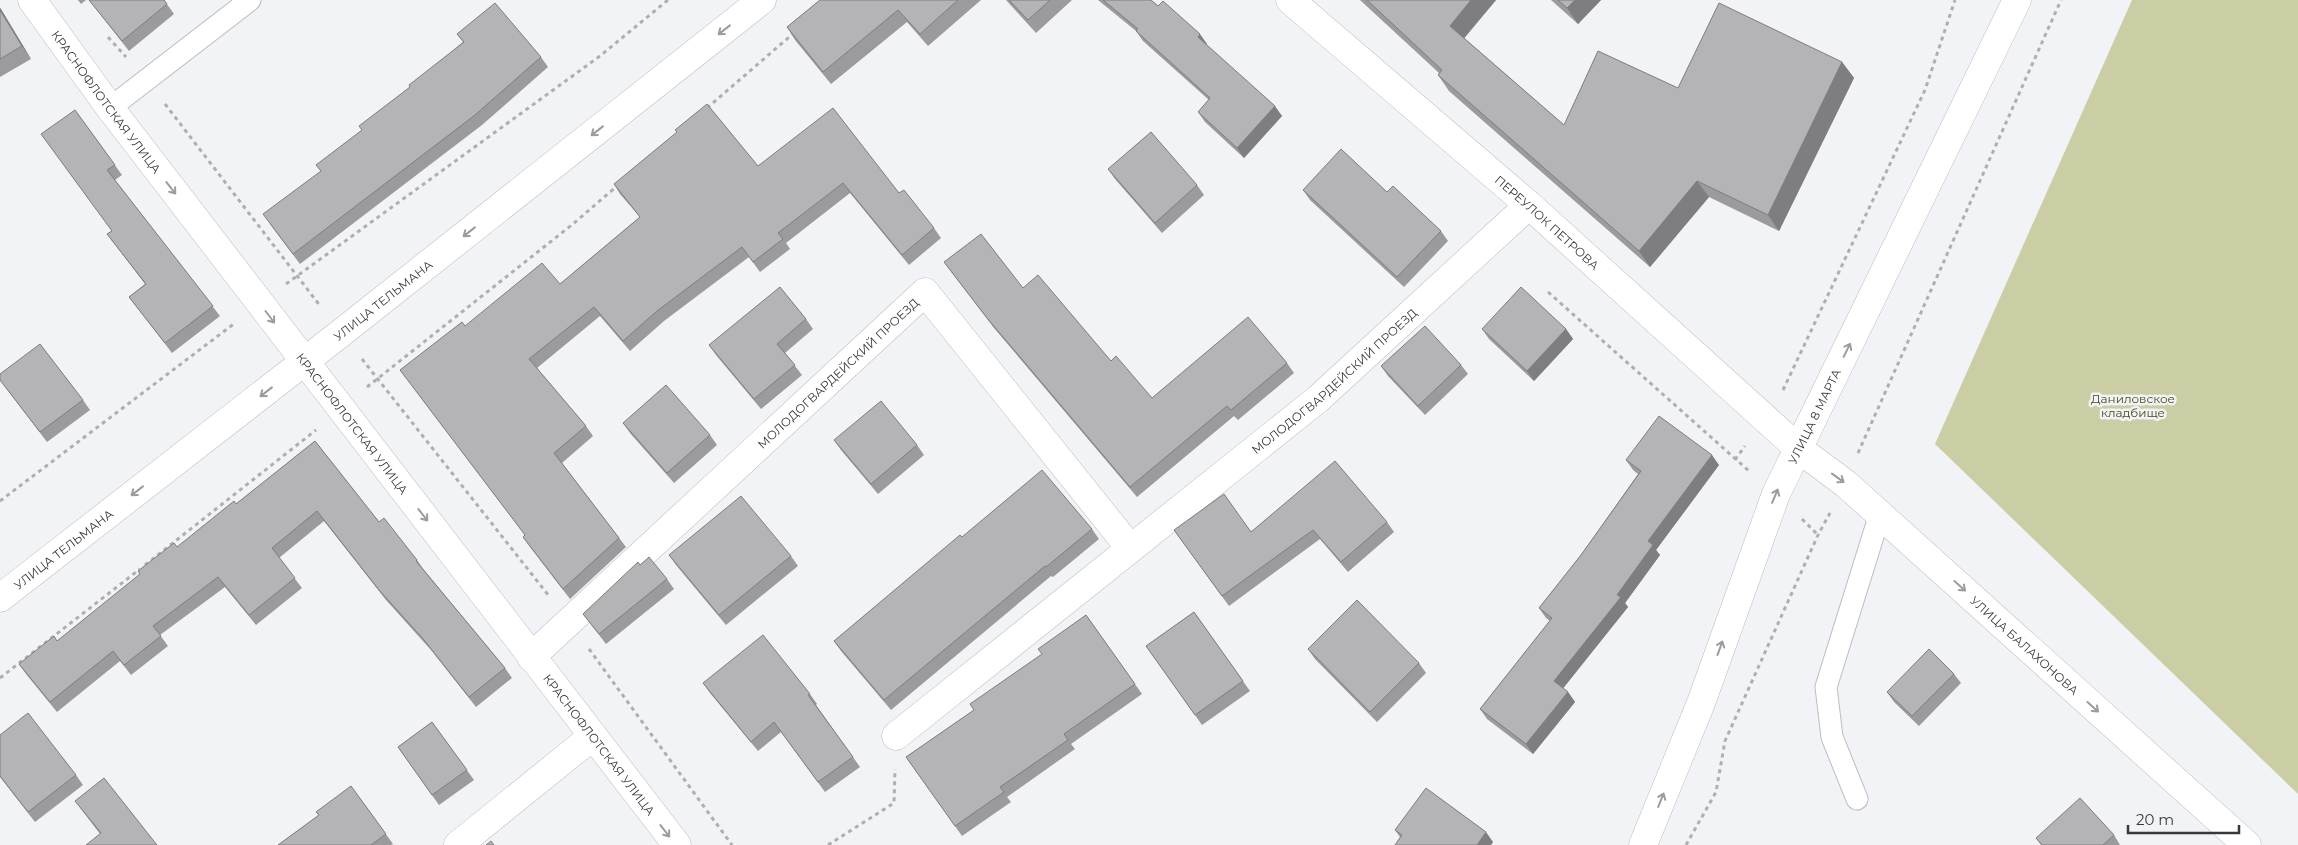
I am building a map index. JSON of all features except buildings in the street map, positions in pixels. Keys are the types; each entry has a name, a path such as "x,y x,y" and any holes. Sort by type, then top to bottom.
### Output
{"street":[{"name":"КРАСНОФЛОТСКАЯ УЛИЦА","path":"32,0 110,108 677,845"},
{"name":"УЛИЦА ТЕЛЬМАНА","path":"0,598 341,333 762,0"},
{"name":"ПЕРЕУЛОК ПЕТРОВА","path":"1290,0 1529,205 1799,449"},
{"name":"УЛИЦА 8 МАРТА","path":"1643,845 1701,703 1776,494 2018,0"},
{"name":"МОЛОДОГВАРДЕЙСКИЙ ПРОЕЗД","path":"896,736 1318,399 1529,205"},
{"name":"МОЛОДОГВАРДЕЙСКИЙ ПРОЕЗД","path":"531,657 925,292 1130,548"},
{"name":"УЛИЦА БАЛАХОНОВА","path":"1799,449 1846,484 1880,514 2247,845"},
{"path":"458,845 593,736"}],"lane":[{"path":"110,108 250,0"},
{"path":"1857,799 1832,738 1826,687 1880,514"}],"path":[{"path":"0,501 297,276 592,61 668,0"},
{"path":"1779,399 1925,90 1955,0"},
{"path":"1686,845 1716,792 1725,740 1818,535 1846,484 1866,434 2061,0"},
{"path":"706,109 802,26"},
{"path":"108,37 146,80 341,333 569,622 732,845"},
{"path":"0,678 286,456 377,378 573,224 617,185"},
{"path":"1548,292 1776,494 1818,535"},
{"path":"828,845 894,803 896,736"}],"green space":[{"name":"Даниловское кладбище","path":"2132,0 2298,0 2298,794 1935,444"}]}
